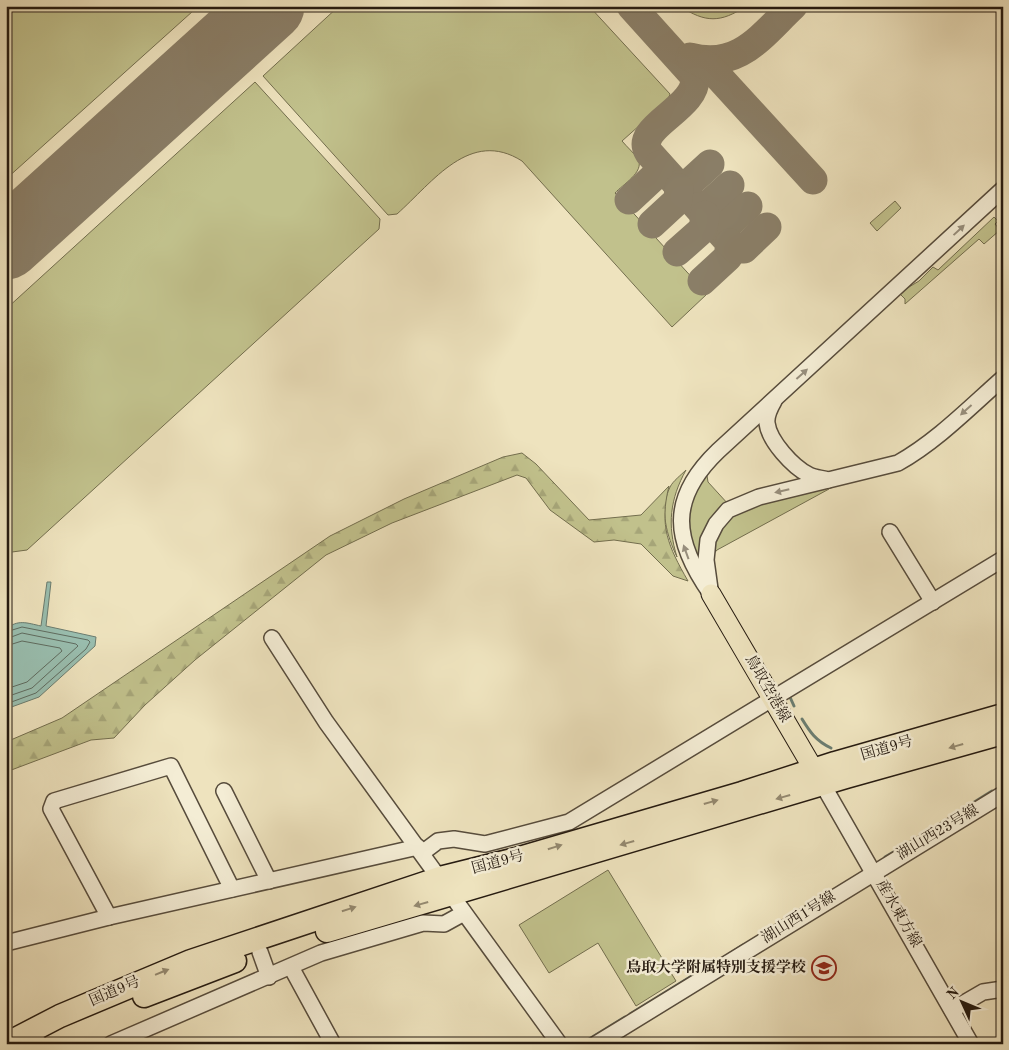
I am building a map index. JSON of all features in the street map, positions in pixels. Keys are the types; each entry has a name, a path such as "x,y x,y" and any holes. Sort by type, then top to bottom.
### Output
{"highway":[{"name":"国道9号","path":"819,778 835,763 1003,716"},
{"name":"国道9号","path":"6,1044 60,1016 191,960 819,778 846,777 1003,733"},
{"name":"国道9号","path":"39,1043 144,996 260,952 445,887"}],"main road":[{"name":"鳥取空港線","path":"710,594 819,778"}],"street":[{"path":"710,594 695,571 684,546 681,526 683,503 698,472 1003,189"},
{"path":"710,594 706,568 706,546 713,528 724,514 749,500 885,467 912,455 944,430 1003,378"},
{"path":"773,440 767,418 776,398"},
{"path":"753,419 792,462 808,475 830,480"},
{"path":"890,532 933,602"},
{"path":"6,943 232,889 420,850 438,841 454,839 485,844 569,822 1003,559"},
{"path":"272,638 326,722 558,1043"},
{"path":"109,917 52,809 54,801 171,766 232,889"},
{"name":"産水東方線","path":"819,778 972,1044"},
{"path":"224,791 269,881"},
{"name":"湖山西23号線","path":"873,872 1003,794"},
{"name":"湖山西1号線","path":"596,1044 612,1040 873,872"},
{"path":"111,1044 321,953 422,923 444,924 464,914"},
{"path":"260,952 269,977"},
{"path":"291,967 334,1044"},
{"path":"952,1010 983,992 1003,989"}],"green space":[{"path":"6,6 188,6 193,11 6,179"},
{"path":"339,6 589,6 670,94 668,100 622,141 638,159 639,164 632,178 615,193 707,294 672,327 522,161 503,152 486,151 469,155 453,163 397,214 388,215 263,76"},
{"path":"680,6 746,6 729,16 713,19 697,16"},
{"path":"255,82 380,219 379,229 27,550 12,552 6,546 6,309"},
{"path":"895,201 901,208 877,231 870,223"},
{"path":"994,217 998,221 995,224 1000,230 984,244 979,239 905,304 905,299 899,293 919,281 933,267 938,270"},
{"path":"522,453 536,464 589,520 641,515 669,486 665,513 667,535 675,557 688,581 673,576 641,544 614,540 594,542 550,510 526,478 517,475 392,523 326,555 195,660 145,705 114,738 91,740 6,772 6,742 62,718 330,536 404,499 503,457"},
{"path":"706,469 708,482 729,505 701,570 690,554 684,516"},
{"path":"686,470 673,502 671,523 677,557 667,532 665,505 671,485"},
{"path":"829,486 829,489 717,550 711,557 713,538 736,511"},
{"path":"608,870 676,981 636,1006 598,943 549,973 519,925"}],"water":[{"path":"47,582 51,582 46,626 96,637 95,646 39,697 6,709 6,629 19,623 41,626"}],"waterway":[{"path":"789,695 794,706"},
{"path":"802,719 814,736 831,748"},
{"path":"968,806 992,791"},
{"path":"885,857 926,833"},
{"path":"729,954 743,945"},
{"path":"706,967 719,959"},
{"path":"630,1014 695,974"},
{"path":"581,1044 625,1017"}],"taxiway":[{"path":"631,6 695,77 693,88 687,99 657,126 649,135 646,144 649,153 730,243 728,257 702,281"},
{"path":"690,57 707,60 722,59 736,54 748,48 759,39 793,6"},
{"path":"692,58 709,67 716,74 813,180"},
{"path":"677,185 686,186 710,164"},
{"path":"629,200 658,173 659,165"},
{"path":"698,207 706,207 730,185"},
{"path":"652,224 678,200 679,188"},
{"path":"716,228 724,228 748,206"},
{"path":"677,252 703,229 705,215"},
{"path":"730,243 736,249 744,249 767,227"}],"runway":[{"path":"6,244 269,6"}],"place":[{"name":"鳥取大学附属特別支援学校","path":"824,968"}]}
